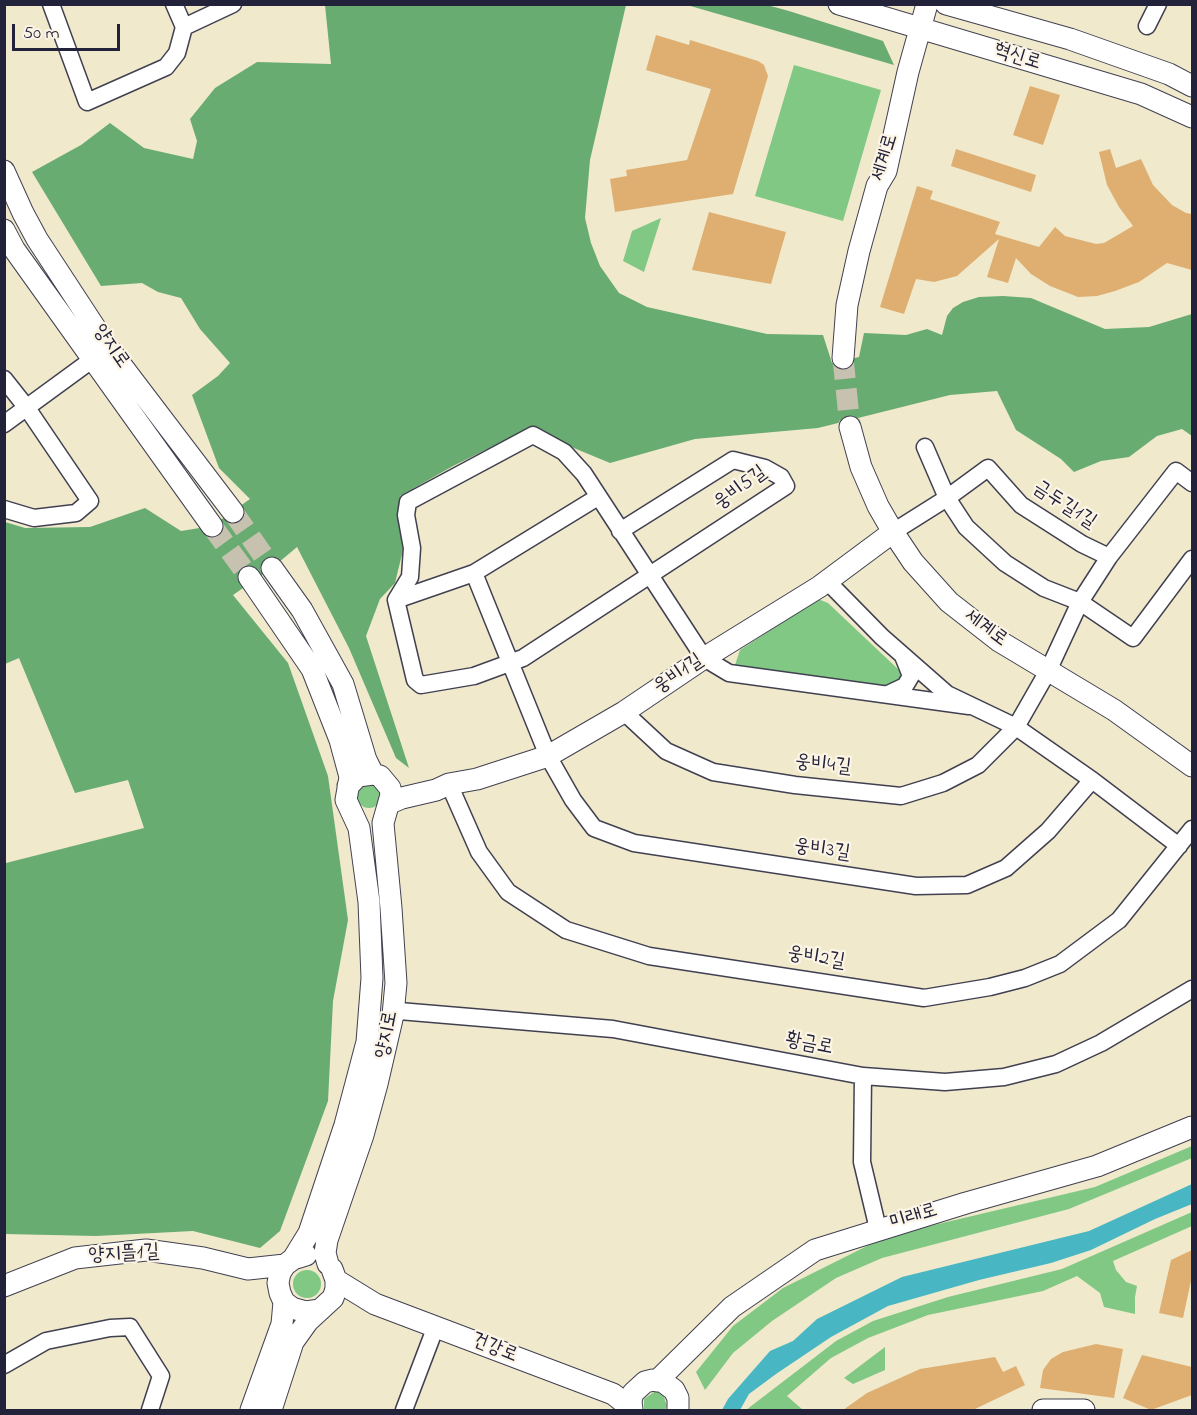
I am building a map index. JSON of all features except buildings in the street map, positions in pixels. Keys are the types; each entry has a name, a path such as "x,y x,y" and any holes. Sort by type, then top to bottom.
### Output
{"street":[{"path":"51,4 87,102 166,67 177,53 184,27 174,4"},
{"path":"184,27 232,4"},
{"name":"혁신로","path":"839,4 1141,94 1192,117"},
{"name":"세계로","path":"843,358 847,305 859,251 877,186 885,171 927,4"},
{"name":"혁신로","path":"946,4 1070,39 1169,74 1192,86"},
{"path":"1147,26 1158,4"},
{"name":"양지로","path":"4,171 23,213 101,354 212,526"},
{"name":"양지로","path":"4,230 14,249 233,512"},
{"path":"4,424 101,354"},
{"path":"4,379 27,408 90,501 76,513 45,517 34,518 4,509"},
{"name":"세계로","path":"850,428 861,467 878,506 913,562 949,602 999,641 1114,710 1192,766"},
{"path":"396,600 410,577 412,548 406,515 408,502 533,435 564,452 584,474 704,658 729,673 969,706"},
{"path":"925,447 947,498 966,527 1005,563 1044,588 1080,602 1133,638 1192,559"},
{"name":"웅비5길","path":"396,600 415,681 421,685 474,676 512,663 786,486 781,477 765,468 733,459 620,531"},
{"name":"금두길1길","path":"893,532 947,498 988,468 1021,505 1082,544 1109,556"},
{"path":"1048,671 1080,602 1109,556 1176,471 1192,483"},
{"path":"396,600 474,573 598,497"},
{"name":"웅비1길","path":"356,820 359,817 374,818 387,806 402,798 436,790 449,784 477,779 548,756 624,712 704,658 827,581 893,532"},
{"path":"272,568 302,610 343,684 359,772"},
{"path":"474,573 548,756"},
{"path":"249,577 312,669 340,740 359,772 380,776 387,806"},
{"path":"827,581 882,638 947,694 1016,727 1092,780 1179,846"},
{"path":"888,694 905,686 911,676 903,655"},
{"name":"웅비4길","path":"624,712 666,751 712,772 795,785 901,796 943,783 978,765 1016,727 1048,671"},
{"name":"웅비3길","path":"548,756 573,800 594,828 634,843 916,886 967,885 1006,868 1048,831 1092,780"},
{"name":"양지로","path":"289,1262 309,1233 355,1091 367,1042 372,978 369,902 356,820 346,800 359,772"},
{"name":"웅비2길","path":"449,784 479,852 508,892 566,930 649,956 924,998 990,987 1025,978 1060,964 1119,920 1192,829"},
{"name":"양지로","path":"332,1272 326,1253 327,1240 378,1084 393,1015 396,983 387,869 387,806"},
{"path":"378,1084 387,1071 402,985 396,898 387,869"},
{"name":"황금로","path":"399,1011 614,1029 863,1076 945,1082 1004,1077 1056,1064 1101,1043 1192,989"},
{"path":"863,1076 862,1162 878,1229"},
{"name":"미래로","path":"665,1378 676,1360 732,1307 816,1250 878,1229 1097,1166 1192,1127"},
{"name":"양지뜰1길","path":"4,1286 75,1258 146,1251 203,1258 248,1269"},
{"path":"248,1269 289,1262 302,1255 312,1255 375,1304"},
{"path":"251,1410 282,1324 282,1297 278,1283 280,1274 289,1262"},
{"path":"248,1269 292,1308 301,1312 311,1313 324,1307 375,1304"},
{"path":"271,1410 294,1342 336,1289 332,1272"},
{"name":"건강로","path":"375,1304 627,1401"},
{"path":"404,1410 436,1326"},
{"path":"4,1365 46,1341 110,1328 130,1327 160,1376 150,1410"},
{"path":"627,1401 645,1382 665,1378 674,1390 679,1409"},
{"path":"1043,1410 1084,1410"}],"green space":[{"path":"325,5 626,5 590,160 585,218 600,266 619,293 647,307 767,334 823,335 832,363 859,357 864,333 906,335 927,329 942,335 947,316 953,308 979,297 1031,298 1105,329 1149,327 1192,314 1192,436 1182,429 1157,436 1129,457 1101,461 1074,472 1061,459 1016,430 997,391 950,395 818,428 695,439 610,463 528,429 453,466 400,496 403,550 395,583 380,599 366,636 409,768 396,758 349,648 297,547 233,595 288,663 328,776 348,920 333,1001 328,1101 280,1231 260,1248 193,1231 96,1236 5,1234 4,859 6,863 144,828 128,780 75,793 19,658 5,664 5,522 25,528 90,527 145,508 181,531 212,526 250,499 219,468 192,395 218,376 230,363 200,329 181,298 158,292 142,283 101,286 32,172 81,145 110,123 144,148 193,159 197,141 190,119 215,88 257,62 331,64"},
{"path":"687,5 767,5 789,11 883,41 894,65"},
{"path":"794,65 881,90 843,221 755,196"},
{"path":"661,218 644,272 623,261 632,231"},
{"path":"818,599 828,603 899,670 901,676 893,686 881,688 735,665 740,650"},
{"path":"369,784 377,788 381,796 377,804 369,808 361,804 357,796 361,788"},
{"path":"1192,1146 1192,1158 1069,1209 882,1258 836,1278 772,1321 733,1353 705,1390 696,1372 733,1326 783,1288 871,1244 917,1229 1095,1187"},
{"path":"1192,1212 1192,1226 1113,1261 1116,1270 1126,1282 1137,1286 1135,1314 1104,1307 1100,1293 1077,1276 1043,1291 928,1315 868,1338 831,1358 787,1396 803,1410 746,1410 836,1341 873,1321 948,1297 1062,1269"},
{"path":"307,1270 317,1274 321,1284 317,1294 307,1298 297,1294 293,1284 297,1274"},
{"path":"885,1347 885,1370 853,1384 844,1378"},
{"path":"654,1392 664,1397 667,1406 665,1410 644,1410 644,1399"}],"water":[{"path":"1192,1184 1192,1204 1091,1250 1051,1263 979,1280 888,1306 831,1337 776,1374 749,1394 740,1410 722,1410 728,1399 770,1351 793,1341 817,1319 902,1277 1089,1231"}],"tunnel":[{"path":"843,358 850,427"},
{"path":"233,512 272,568"},
{"path":"212,526 249,577"}]}
